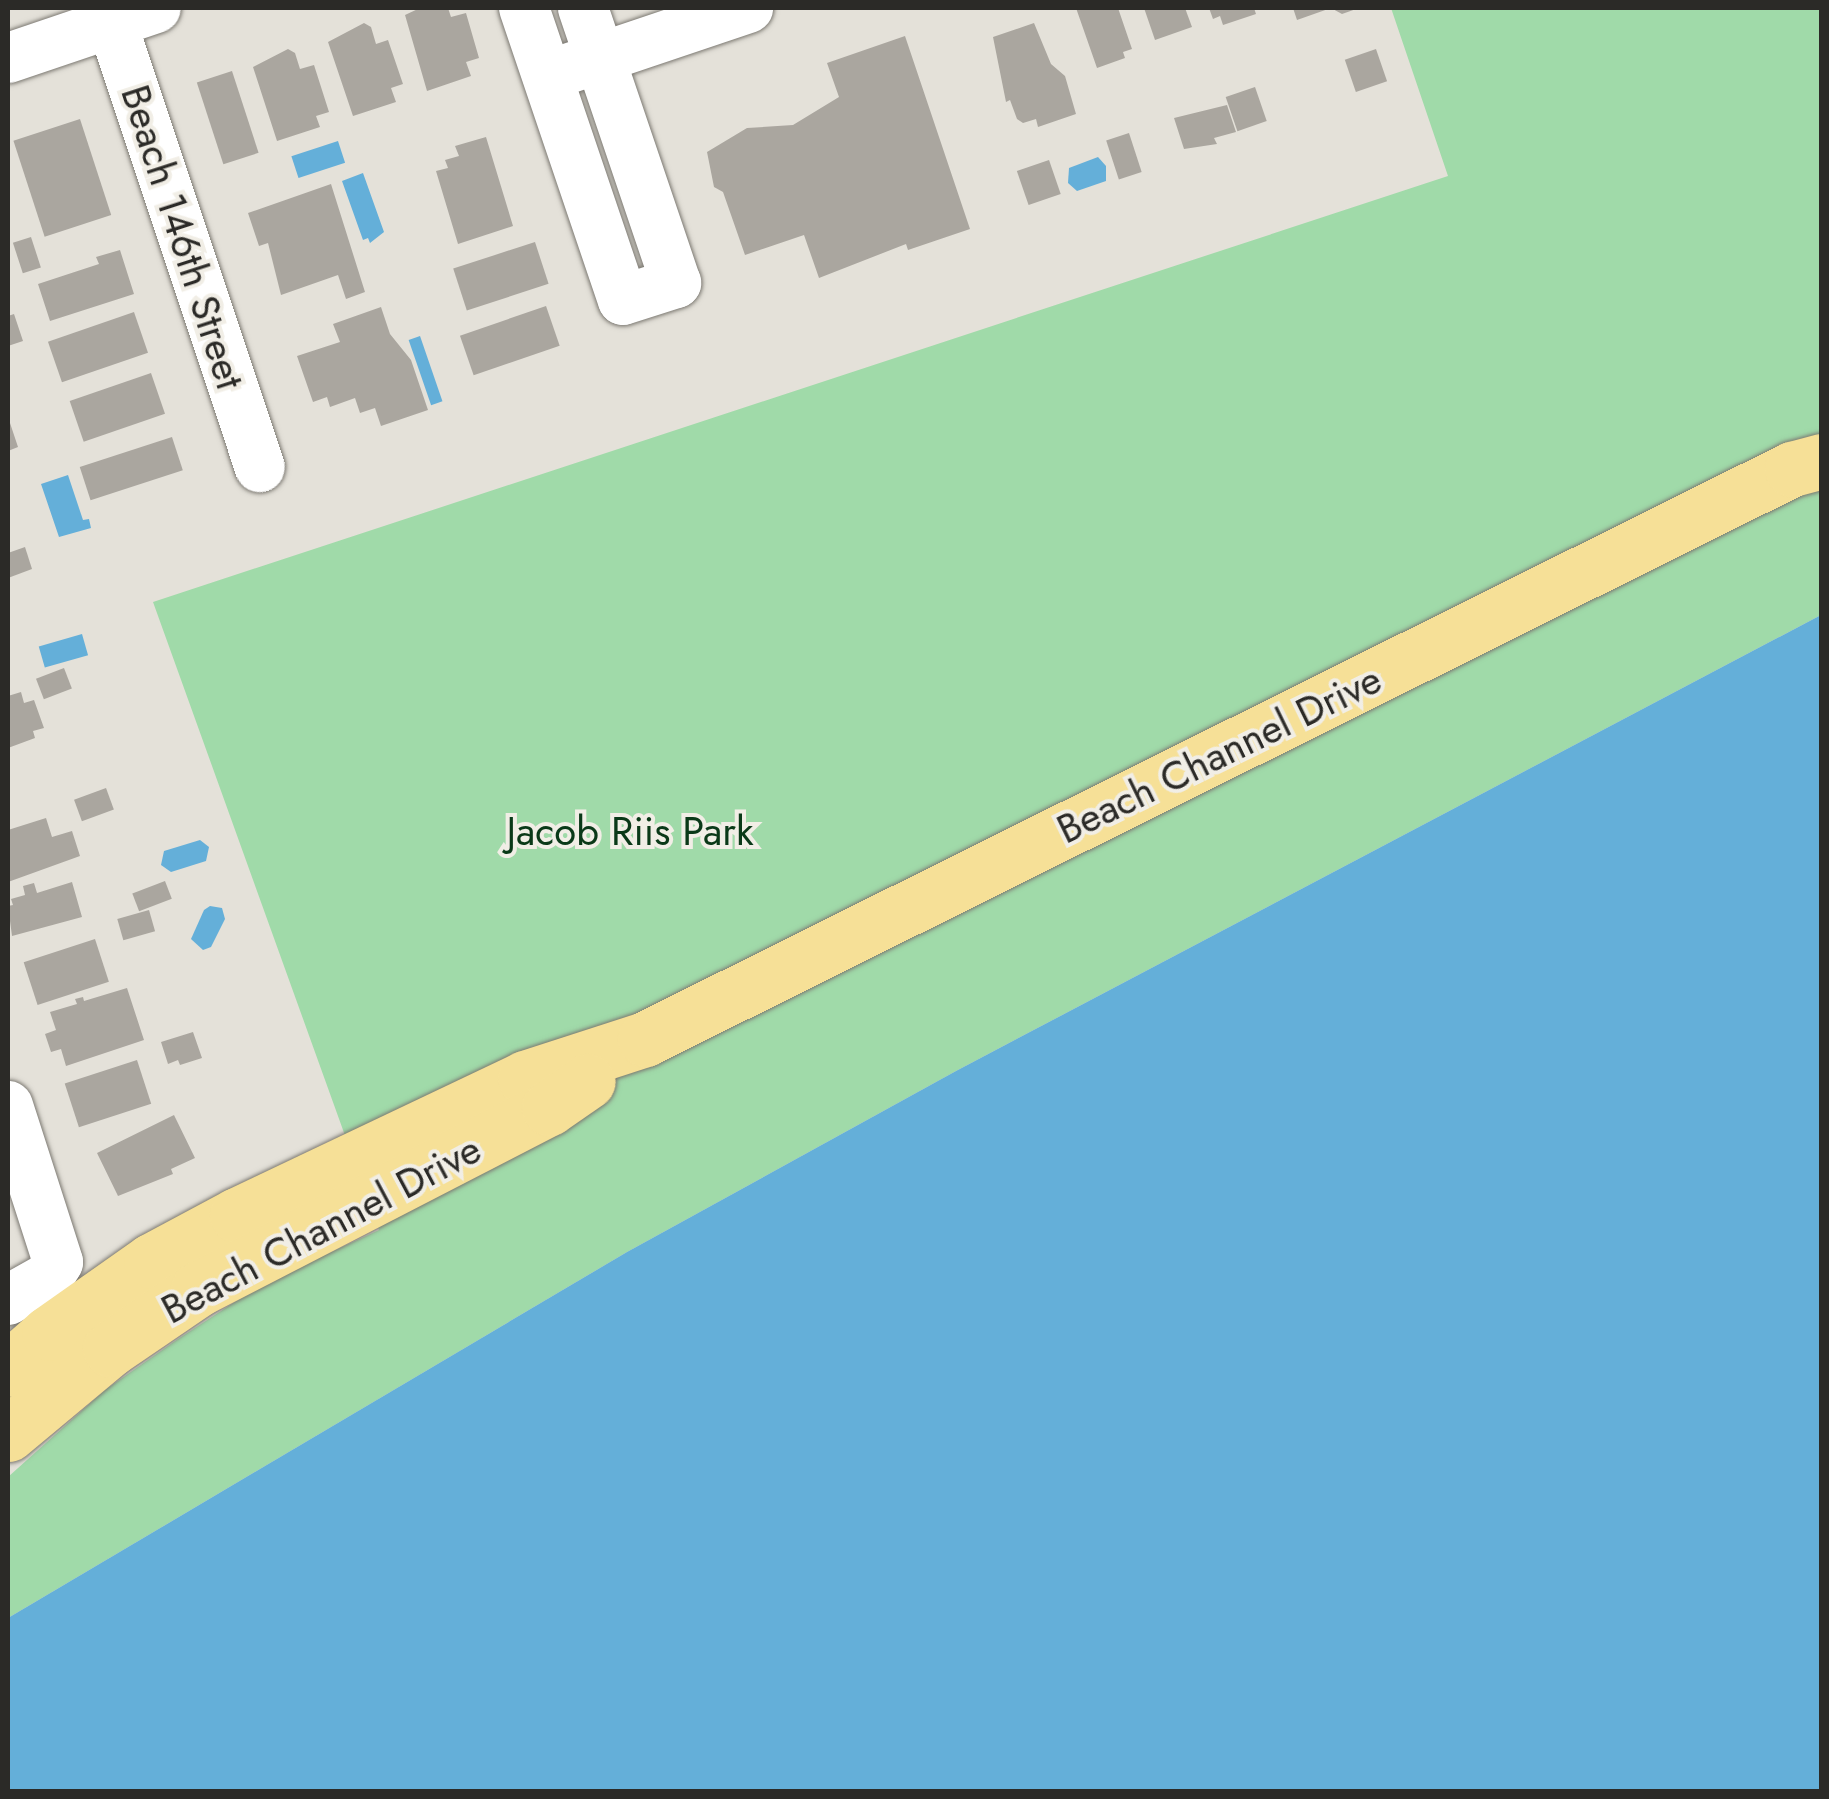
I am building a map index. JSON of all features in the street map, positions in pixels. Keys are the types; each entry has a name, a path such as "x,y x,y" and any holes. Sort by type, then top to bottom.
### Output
{"main road":[{"name":"Beach Channel Drive","path":"8,1369 80,1310 208,1230 525,1078 645,1039 1812,458"},
{"name":"Beach Channel Drive","path":"8,1434 110,1348 198,1289 549,1108 645,1039"}],"street":[{"path":"524,8 623,300 676,283 583,8"},
{"path":"547,76 748,8"},
{"path":"8,58 125,12"},
{"name":"Beach 146th Street","path":"125,12 260,467"},
{"path":"8,1106 58,1262 48,1277 8,1300"}],"green space":[{"name":"Jacob Riis Park","path":"1391,8 1821,8 1821,615 956,1071 627,1252 8,1618 8,1477 105,1390 178,1339 264,1283 379,1230 153,602 1448,176"}],"water":[{"path":"338,141 345,163 299,178 291,156"},
{"path":"1098,157 1106,166 1106,181 1077,191 1068,183 1069,168"},
{"path":"363,173 384,232 370,243 368,238 363,240 342,181"},
{"path":"420,336 442,401 431,405 409,340"},
{"path":"68,475 83,520 89,519 91,528 59,537 41,484"},
{"path":"1821,615 1821,1791 8,1791 8,1618 627,1252 956,1071"},
{"path":"82,634 88,655 45,668 39,646"},
{"path":"200,840 209,847 206,861 171,872 161,865 164,851"},
{"path":"210,906 222,908 225,919 211,947 203,950 191,939 204,910"}],"building":[{"path":"420,8 448,8 451,17 466,13 479,58 466,62 471,76 427,91 405,15"},
{"path":"1076,8 1118,8 1132,49 1123,52 1125,58 1097,68"},
{"path":"1144,8 1185,8 1192,27 1155,40"},
{"path":"1209,8 1254,8 1256,14 1223,25 1220,16 1213,19"},
{"path":"1293,8 1331,8 1297,20"},
{"path":"1331,8 1359,8 1342,14"},
{"path":"364,23 371,27 376,44 388,40 403,84 391,88 396,102 353,116 328,42"},
{"path":"1034,23 1051,64 1065,76 1076,114 1038,127 1036,119 1023,123 1017,119 1010,100 1006,102 993,37"},
{"path":"905,36 970,229 908,250 906,244 819,278 804,235 745,255 723,192 714,187 707,152 747,128 793,125 839,97 827,63"},
{"path":"288,49 295,53 300,69 314,65 329,112 316,116 320,127 277,141 253,67"},
{"path":"1376,49 1387,81 1356,92 1345,60"},
{"path":"232,71 259,153 223,164 197,82"},
{"path":"1255,87 1267,121 1237,131 1226,97"},
{"path":"1227,105 1236,132 1214,138 1217,144 1184,149 1174,118"},
{"path":"80,119 111,215 45,237 13,141"},
{"path":"1129,133 1142,172 1119,179 1106,140"},
{"path":"486,137 513,226 458,244 436,171 448,168 445,160 459,156 455,146"},
{"path":"1049,160 1061,194 1029,205 1017,171"},
{"path":"331,184 365,292 346,299 338,275 281,295 268,243 259,246 248,213"},
{"path":"31,237 41,267 23,273 13,243"},
{"path":"535,242 549,284 467,310 453,269"},
{"path":"120,250 134,294 50,321 38,284 99,264 96,257"},
{"path":"546,306 560,346 474,375 460,336"},
{"path":"381,307 390,334 411,360 428,410 381,426 375,408 360,413 355,398 330,407 327,397 313,402 297,356 340,342 333,324"},
{"path":"134,312 148,353 62,382 48,342"},
{"path":"14,314 23,341 8,346 8,316"},
{"path":"151,373 165,414 84,442 70,401"},
{"path":"8,417 18,447 8,451"},
{"path":"172,437 183,470 91,500 80,467"},
{"path":"25,547 32,569 8,578 8,553"},
{"path":"64,668 72,689 44,699 36,679"},
{"path":"21,692 24,703 34,700 44,728 33,731 35,738 8,748 8,696"},
{"path":"106,788 114,810 82,821 74,800"},
{"path":"46,818 52,837 72,831 80,856 8,882 8,830"},
{"path":"165,881 172,899 139,911 132,894"},
{"path":"72,882 82,917 12,936 8,906 13,905 11,899 25,895 23,886 34,883 37,893"},
{"path":"149,910 155,931 123,940 117,919"},
{"path":"95,939 109,982 38,1005 24,962"},
{"path":"127,988 144,1040 66,1066 61,1049 51,1052 45,1034 56,1030 50,1012 77,1004 75,999 83,997 84,1001"},
{"path":"193,1032 202,1058 180,1065 178,1060 168,1064 161,1042"},
{"path":"137,1060 151,1104 79,1127 65,1083"},
{"path":"174,1115 195,1158 171,1169 173,1174 118,1196 97,1153"}]}
